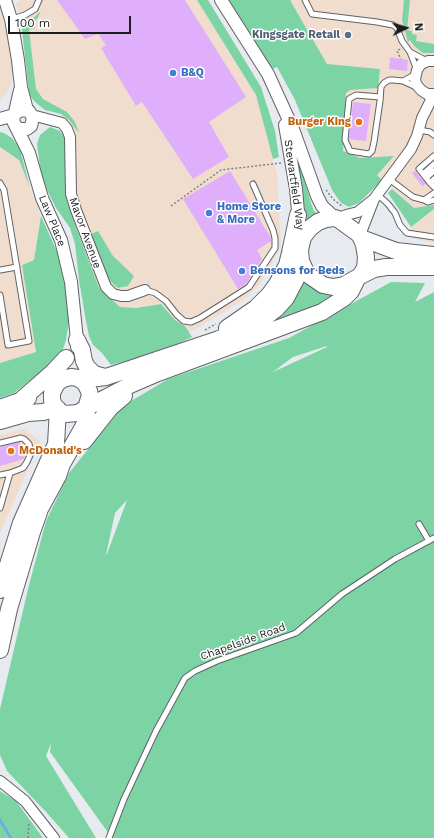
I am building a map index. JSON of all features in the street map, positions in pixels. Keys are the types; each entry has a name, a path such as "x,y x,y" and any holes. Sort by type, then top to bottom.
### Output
{"main road":[{"path":"57,383 52,394 53,402 57,409 65,414 72,415 78,413 153,371 204,337 212,336 233,324 256,308 273,291 286,265 298,215"},
{"path":"340,215 360,236 396,251 432,261 374,269 341,286 333,287 323,285 306,272 301,261 300,250 305,234 314,225 326,219 340,215"},
{"path":"204,337 260,329 322,312 335,305 351,291 365,268 366,257 360,236"},
{"path":"0,408 33,396 67,377 74,377 82,380 153,371 260,329 286,298 296,279 301,261"},
{"path":"77,340 82,350 87,368 94,374 106,377"},
{"path":"20,401 53,372 66,358"},
{"path":"58,476 110,408 120,398 136,389 153,371"},
{"path":"0,650 9,609 40,510 58,476 62,464 86,422 86,408 90,395 82,380"},
{"path":"0,421 28,413 57,409"},
{"path":"0,590 4,568 26,510 56,444 57,409"}],"street":[{"name":"Law Place","path":"5,0 11,19 18,60 23,119 29,153 42,198 61,240 70,282 77,340 76,350 82,380"},
{"name":"Stewartfield Way","path":"221,0 268,74 293,129 322,206 340,215"},
{"path":"340,215 358,212 376,196 411,149 422,118 434,94 427,94 421,90 415,79 416,72 422,64 431,61"},
{"path":"421,90 422,118"},
{"name":"Stewartfield Way","path":"283,106 302,241"},
{"name":"Mavor Avenue","path":"0,120 52,120 62,123 67,129 70,138 71,194 85,236 106,287 113,294 121,296 128,296 145,290"},
{"path":"360,236 376,196"},
{"name":"Law Place","path":"57,383 71,343 74,314"},
{"path":"0,781 25,801 54,838"}],"lane":[{"path":"11,19 25,15 35,9 39,0"},
{"path":"304,0 312,14 377,22 393,25 397,28 402,41 410,52 416,72 403,81"},
{"path":"410,52 431,61"},
{"path":"380,98 356,95 349,100 345,140 346,146 350,151 369,154 372,151 380,98 380,88 384,83 389,80 403,81 421,90"},
{"path":"419,130 430,132 434,135"},
{"path":"434,156 419,169 434,187"},
{"path":"428,178 434,164"},
{"path":"428,178 434,171"},
{"path":"390,179 413,197 428,202 434,200"},
{"path":"0,183 4,190 29,341 8,344 0,295"},
{"path":"145,290 155,293 166,301 177,316 184,322 191,322 200,318 249,287 275,248 276,238 253,184"},
{"path":"424,200 434,193"},
{"path":"376,196 388,204 400,225 407,233 434,237"},
{"path":"0,270 17,267"},
{"path":"0,443 21,438 29,444 31,453 23,468 0,476"},
{"path":"0,508 10,473"},
{"path":"0,490 6,489"},
{"path":"419,524 431,539"},
{"name":"Chapelside Road","path":"109,838 124,799 156,731 185,678 195,671 216,661 296,633 342,594 395,559 431,539"}],"path":[{"path":"400,49 397,51 401,59"},
{"path":"170,206 221,170 283,163"},
{"path":"326,189 339,205 340,215"},
{"path":"204,337 219,323"},
{"path":"28,838 29,820"}],"shaded area":[{"path":"20,0 197,0 256,95 277,174 281,244 259,285 244,300 189,333 185,326 175,320 161,304 136,308 120,307 99,288 74,222 66,183 66,139 60,131 61,114 45,110 35,102 29,91 22,30 23,25 16,4"},
{"path":"290,0 434,0 433,206 414,208 377,175 394,156 360,158 343,151 346,93 350,90 377,88 380,69 327,64"},
{"path":"0,7 9,45 13,74 9,90 0,100"},
{"path":"0,147 19,160 41,216 34,260 22,265 36,352 0,363"},
{"path":"434,209 434,244 402,235 411,227"},
{"path":"24,429 40,441 0,534 0,435"}],"green space":[{"path":"197,0 208,0 261,87 275,131 279,157 273,159 256,95"},
{"path":"229,0 290,0 327,64 380,69 378,88 350,90 346,93 343,151 360,158 394,156 377,175 382,180 359,203 349,207 341,203 332,190 295,100 277,67 272,69"},
{"path":"404,0 410,0 407,30 412,31 412,34 417,35 416,41 434,44 434,53 423,53 414,46 410,40 408,42 402,20"},
{"path":"41,11 37,19 32,23 35,28 29,30 36,89 43,99 67,112 75,122 79,133 69,120 61,114 45,110 35,102 29,91 22,30 23,25"},
{"path":"50,127 60,131 66,139 66,183 74,222 99,288 120,307 136,308 161,304 175,320 185,326 192,337 163,351 111,365 102,353 93,345 89,336 86,321 75,244 70,228 56,208 45,186 40,167 37,144 40,135"},
{"path":"0,132 12,138 20,149 30,188 19,160 0,147"},
{"path":"297,165 300,165 311,203 314,211 318,214 307,221"},
{"path":"392,189 414,208 434,205 434,209 411,227 388,193"},
{"path":"41,216 59,256 64,275 70,315 66,340 62,352 53,362 14,393 0,398 0,363 36,352 22,265 34,260"},
{"path":"98,231 113,256 134,276 128,286 118,288 109,280 91,234"},
{"path":"303,277 335,295 312,312 277,322 285,309"},
{"path":"391,282 425,283 415,302 434,292 434,838 112,838 50,752 51,743 46,756 96,838 69,838 7,771 0,755 0,709 28,589 46,521 69,473 123,406 168,379 289,338","holes":["327,347 273,372 293,357","127,500 107,554 106,555 115,513"]},
{"path":"0,791 16,801 43,838 0,838"}],"building":[{"name":"B&Q","path":"57,0 185,0 246,97 209,122 229,157 193,179 142,102 136,106 101,48 106,45 98,34 85,39"},
{"path":"390,57 408,60 407,71 389,69"},
{"name":"Burger King","path":"353,102 371,104 366,141 349,139"},
{"path":"230,171 271,238 271,241 257,250 262,259 246,284 238,289 183,199"},
{"path":"415,171 426,184 422,186 412,173"},
{"name":"McDonald's","path":"20,442 24,459 0,466 0,447"}],"waterway":[{"path":"0,820 11,838"}],"place":[{"name":"Kingsgate Retail","path":"348,35"},
{"name":"B&Q","path":"173,73"},
{"name":"Burger King","path":"359,122"},
{"name":"Home Store & More","path":"209,213"},
{"name":"Bensons for Beds","path":"242,271"},
{"name":"McDonald's","path":"11,451"}]}
